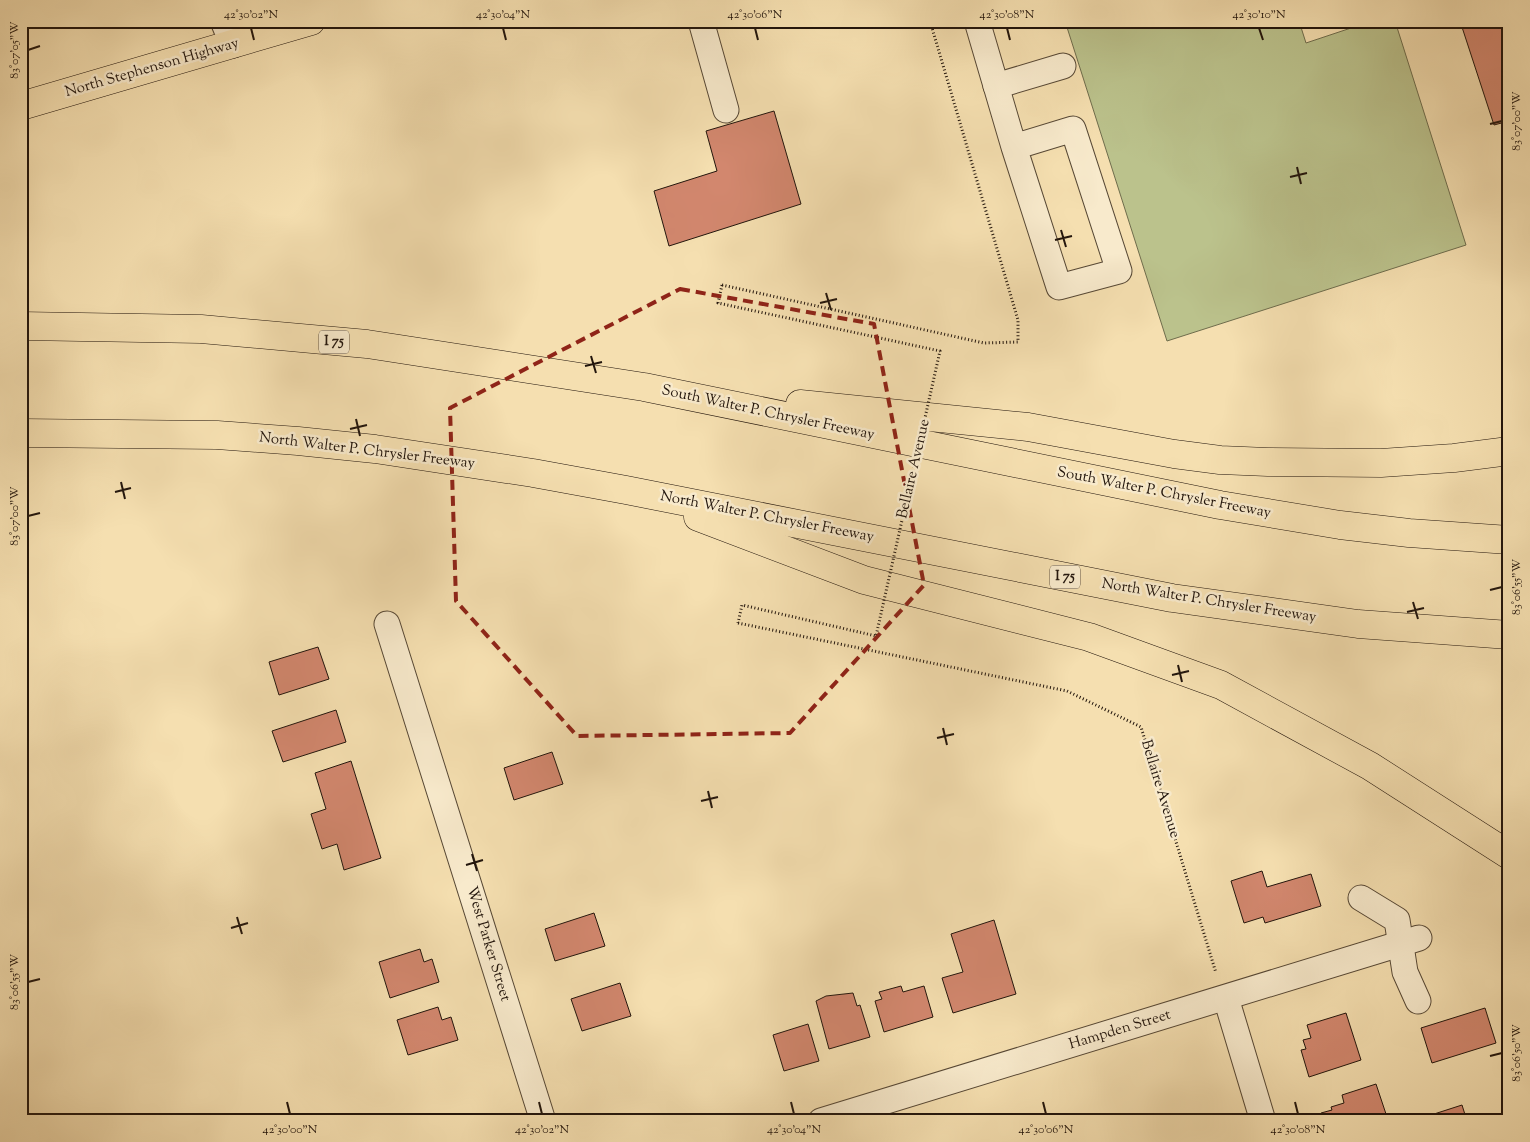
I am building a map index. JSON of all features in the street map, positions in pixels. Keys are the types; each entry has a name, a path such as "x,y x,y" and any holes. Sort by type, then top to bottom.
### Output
{"main road":[{"name":"North Stephenson Highway","path":"21,106 228,33 311,21"},
{"name":"South Walter P. Chrysler Freeway","path":"21,326 201,329 368,344 644,386 1220,505 1340,525 1409,533 1509,540"},
{"path":"644,386 1028,427 1174,454 1220,460 1382,463 1454,458 1509,451"},
{"name":"North Walter P. Chrysler Freeway","path":"21,433 217,435 298,441 457,461 626,490 1172,598 1358,624 1509,635"},
{"path":"626,490 864,580 1089,637 1221,685 1370,766 1509,855"}],"street":[{"path":"701,21 726,110"},
{"path":"977,21 1014,147 1059,287 1119,271 1073,129 1014,147"},
{"path":"996,86 1063,66"},
{"name":"West Parker Street","path":"387,624 543,1121"},
{"path":"1361,898 1397,920 1410,941 1405,972 1418,1001"},
{"name":"Hampden Street","path":"821,1121 1410,941"},
{"path":"1226,998 1263,1121"}],"path":[{"name":"Bellaire Avenue","path":"930,21 1018,320 1018,342 984,343 722,285 718,304 940,351 876,636 742,605 738,623 1067,691 1141,726 1216,974"}],"highlighted area":[{"path":"680,289 874,324 924,585 790,733 577,736 456,601 450,408"}],"green space":[{"path":"1065,21 1299,21 1306,43 1372,21 1395,21 1466,245 1167,341"}],"building":[{"path":"21,21 43,21 21,28"},
{"path":"1337,21 1357,21 1339,27"},
{"path":"1460,21 1509,21 1509,121 1494,125"},
{"path":"774,111 801,204 669,246 654,191 717,171 706,131"},
{"path":"318,647 329,679 279,695 269,662"},
{"path":"336,710 346,742 283,762 272,731"},
{"path":"552,752 563,784 514,800 504,768"},
{"path":"351,761 381,858 344,870 337,844 322,849 311,814 326,809 315,773"},
{"path":"1262,871 1267,887 1311,874 1321,906 1265,923 1263,917 1244,923 1231,881"},
{"path":"594,913 605,946 555,961 545,929"},
{"path":"994,920 1016,994 953,1013 942,978 963,972 951,934"},
{"path":"420,949 424,962 432,959 439,982 390,998 379,962"},
{"path":"620,983 631,1016 582,1031 571,999"},
{"path":"901,986 903,992 924,986 933,1017 884,1032 875,1001 882,999 879,992"},
{"path":"853,993 857,1006 860,1005 870,1037 829,1049 816,1001 826,996"},
{"path":"438,1007 442,1020 451,1017 458,1040 408,1055 397,1020"},
{"path":"1485,1008 1496,1043 1432,1063 1421,1028"},
{"path":"1346,1013 1361,1060 1309,1077 1301,1050 1306,1049 1303,1040 1311,1038 1307,1025"},
{"path":"808,1024 819,1061 784,1071 773,1035"},
{"path":"1376,1084 1388,1120 1324,1121 1321,1113 1332,1110 1331,1107 1344,1103 1342,1095"},
{"path":"1462,1105 1467,1121 1433,1121 1431,1115"}]}
